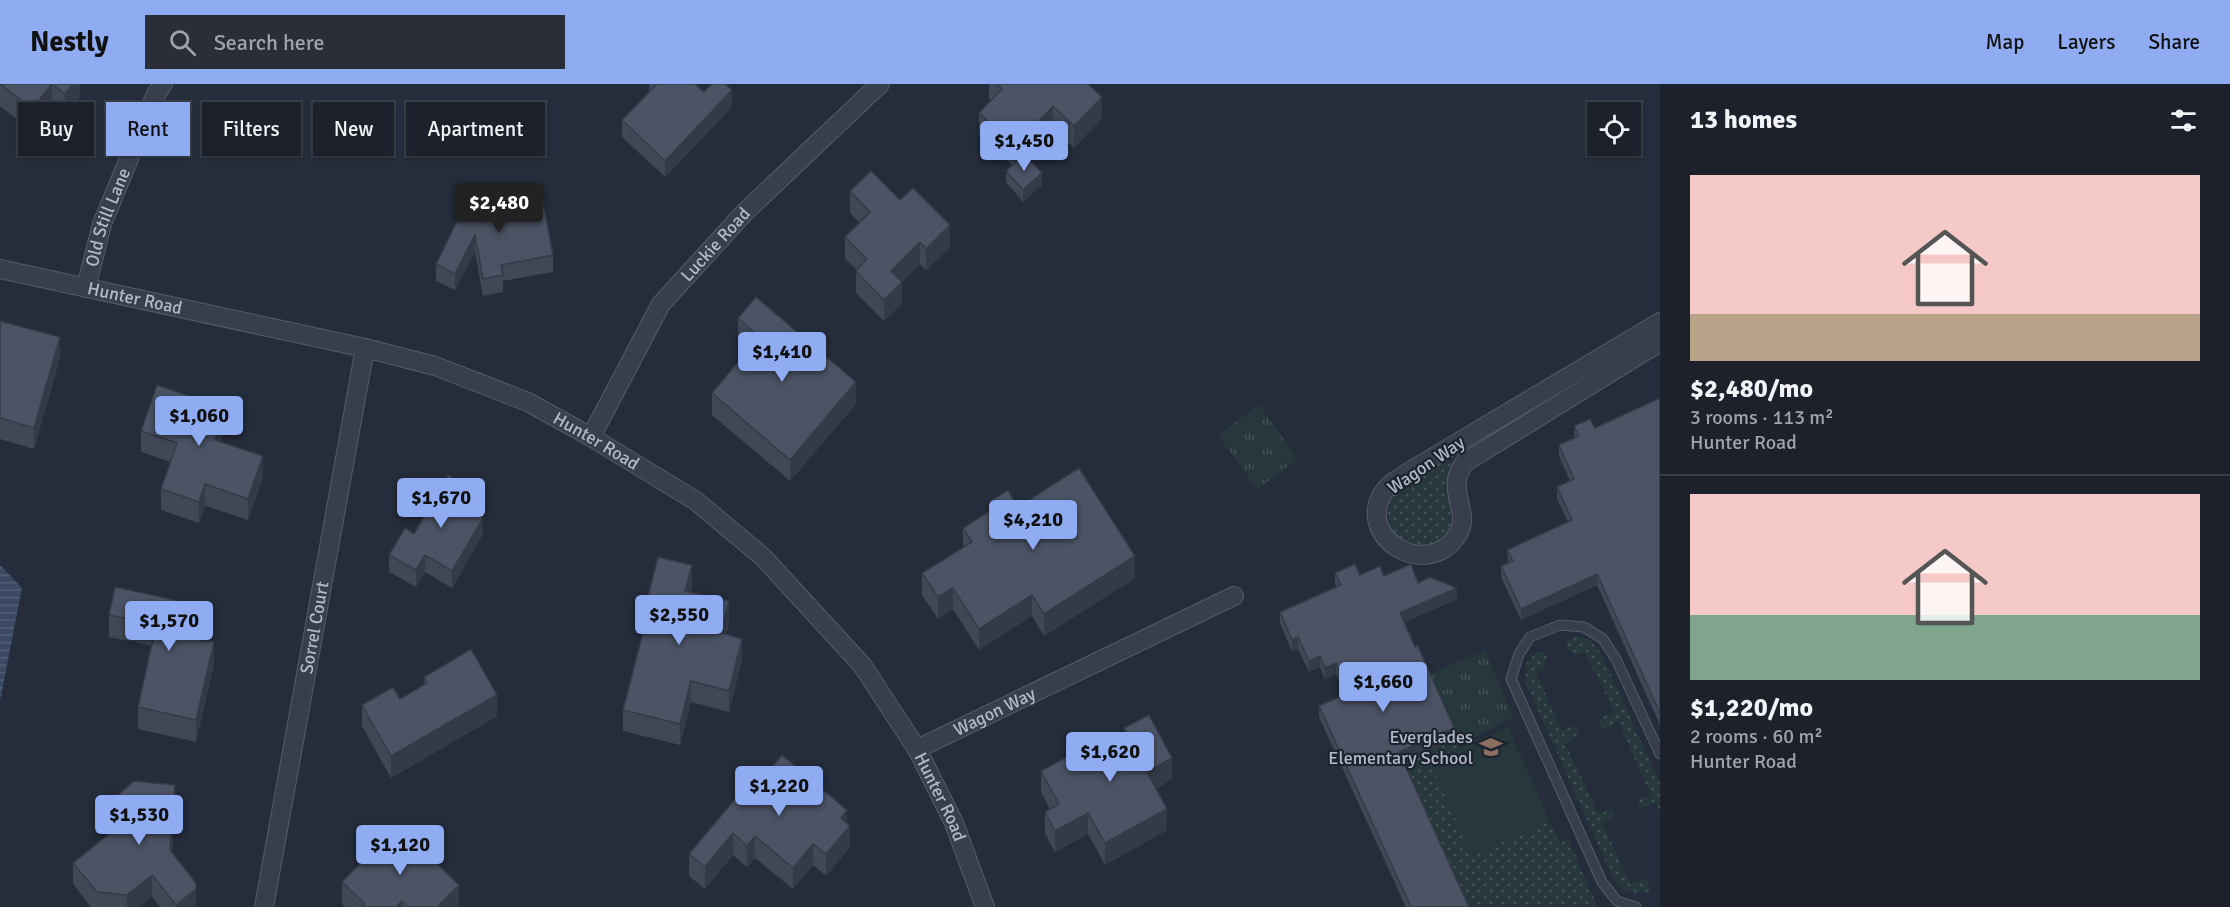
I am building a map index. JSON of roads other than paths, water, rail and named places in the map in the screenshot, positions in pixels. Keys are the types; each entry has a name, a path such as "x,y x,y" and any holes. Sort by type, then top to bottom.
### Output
{"street":[{"name":"Old Still Lane","path":"86,288 102,224 155,96 163,84"},
{"name":"Luckie Road","path":"591,437 661,304 745,212 880,84"},
{"name":"Hunter Road","path":"0,269 365,348 435,366 528,402 591,437 696,501 764,556 862,665 917,749 954,823 985,907"},
{"name":"Wagon Way","path":"1660,322 1412,470 1384,490 1377,505 1377,521 1383,533 1394,546 1408,554 1422,556 1437,553 1449,545 1459,532 1462,519 1457,479 1464,463 1660,342"},
{"name":"Sorrel Court","path":"264,907 365,348"},
{"name":"Wagon Way","path":"917,749 1234,596"}],"lane":[{"path":"1636,907 1617,901 1602,882 1511,679 1519,654 1530,637 1560,625 1584,627 1603,639 1616,659 1660,754"}],"water":[{"path":"0,565 22,588 0,701"}],"place":[{"name":"Everglades Elementary School","path":"1491,747"}]}
